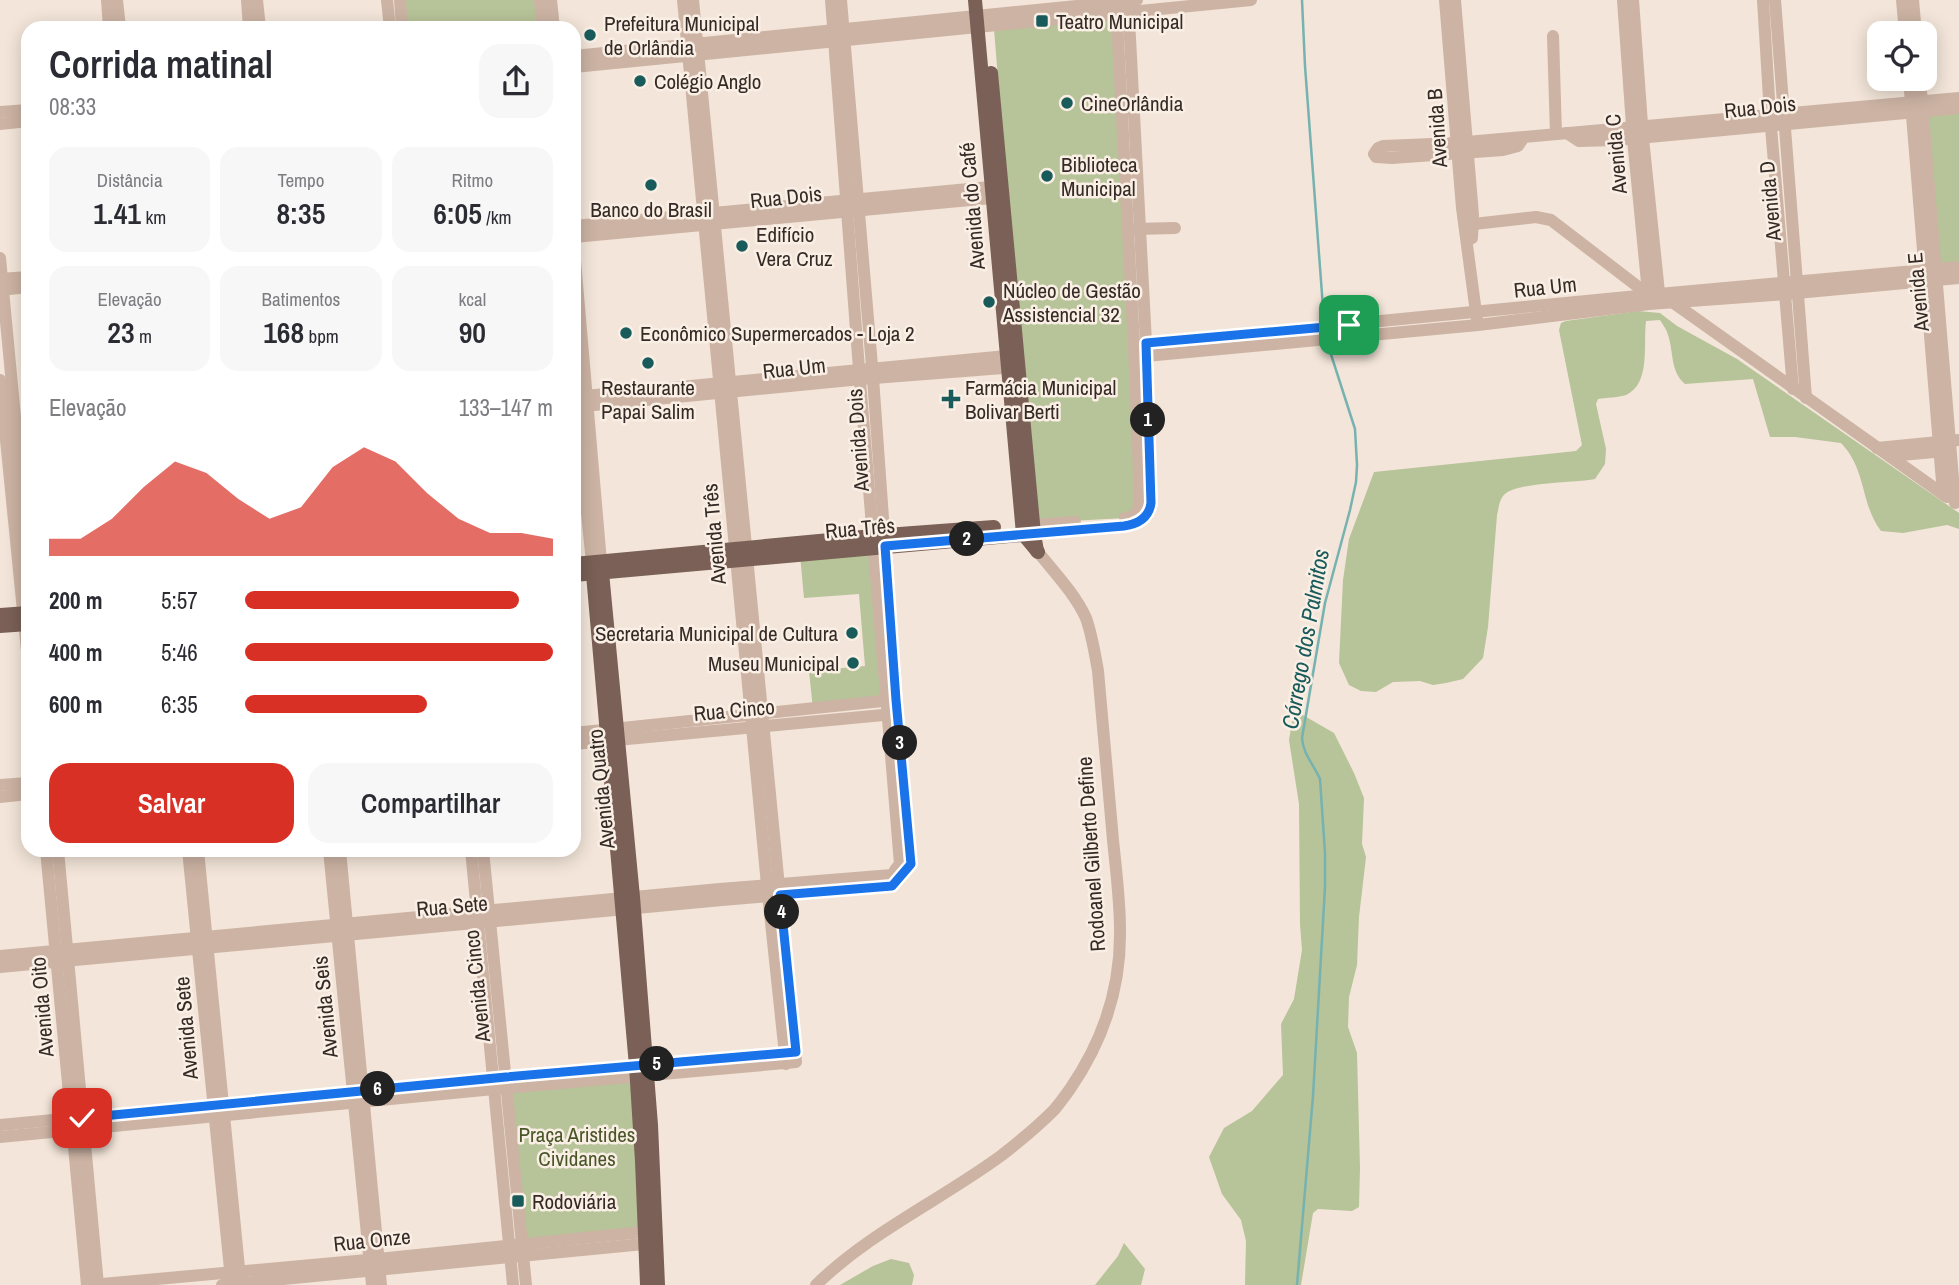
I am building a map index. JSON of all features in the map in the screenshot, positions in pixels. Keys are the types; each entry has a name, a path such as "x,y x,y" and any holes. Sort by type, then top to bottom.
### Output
{"main road":[{"name":"Avenida do Café","path":"975,0 982,17 1028,530"},
{"name":"Rua Três","path":"581,573 597,568 742,554 1028,530"},
{"name":"Rodoanel Gilberto Define","path":"1028,530 1038,552"},
{"name":"Rua Três","path":"581,565 597,568"},
{"name":"Avenida Quatro","path":"597,568 641,1071 651,1237 658,1285"},
{"path":"0,615 21,617"},
{"path":"0,626 21,620"},
{"name":"Avenida Quatro","path":"647,1285 651,1237"}],"street":[{"path":"107,0 108,21"},
{"path":"117,0 119,21"},
{"path":"247,0 248,21"},
{"path":"257,0 259,21"},
{"path":"387,0 389,21"},
{"path":"400,0 402,21"},
{"path":"540,0 542,21"},
{"path":"551,0 553,21"},
{"name":"Avenida Três","path":"683,0 693,50"},
{"name":"Avenida Três","path":"641,1071 790,1058 693,50 693,0"},
{"name":"Avenida Dois","path":"831,0 839,34"},
{"name":"Avenida Dois","path":"841,0 839,34 891,707 899,872"},
{"path":"1122,5 1137,0"},
{"path":"581,66 693,50 982,17 1122,5 1251,0"},
{"name":"Avenida B","path":"1445,0 1463,148"},
{"name":"Avenida B","path":"1455,0 1469,252 1477,319"},
{"name":"Avenida C","path":"1623,0 1656,299"},
{"name":"Avenida C","path":"1633,0 1638,132"},
{"name":"Avenida D","path":"1763,0 1777,120 1791,288 1805,398"},
{"name":"Avenida D","path":"1775,0 1777,120"},
{"path":"1902,0 1904,21"},
{"path":"1913,0 1915,21"},
{"path":"1122,5 1141,350"},
{"path":"1553,36 1562,133"},
{"path":"581,56 693,50"},
{"name":"Avenida E","path":"1912,91 1917,107"},
{"name":"Avenida E","path":"1919,91 1917,107 1935,320 1957,504"},
{"name":"Rua Dois","path":"1917,107 1959,98"},
{"name":"Rua Dois","path":"1463,148 1391,158 1376,157 1374,154 1383,146 1513,148 1518,146 1524,137 1562,133 1587,142 1638,132 1917,107 1959,108"},
{"path":"0,112 21,110"},
{"path":"0,124 21,122"},
{"name":"Rua Dois","path":"581,235 853,204 997,192"},
{"path":"1469,225 1535,217 1551,220 1637,286 1793,389 1957,504"},
{"name":"Rua Dois","path":"581,226 709,219"},
{"path":"1134,229 1175,228"},
{"path":"0,258 21,556"},
{"name":"Rua Um","path":"1141,350 1931,275 1959,267"},
{"name":"Rua Um","path":"1931,275 1959,278"},
{"path":"1,285 21,279"},
{"path":"1,285 21,286"},
{"name":"Avenida D","path":"1791,288 1793,389"},
{"name":"Rua Três","path":"1028,530 1132,525 1143,513 1140,496 1141,350"},
{"name":"Rua Um","path":"581,402 1013,361"},
{"path":"0,380 21,509"},
{"name":"Avenida Quatro","path":"581,420 597,568"},
{"path":"1877,448 1950,446"},
{"path":"1890,456 1950,446"},
{"name":"Avenida E","path":"1943,494 1950,446"},
{"name":"Rodoanel Gilberto Define","path":"816,1285 858,1249 979,1170 1033,1130 1056,1108 1076,1080 1102,1033 1111,1004 1119,959 1120,910 1098,671 1085,617 1067,588 1038,552"},
{"name":"Rua Cinco","path":"581,742 612,735 891,707"},
{"name":"Rua Cinco","path":"581,733 612,735"},
{"path":"0,785 21,784"},
{"path":"0,797 21,795"},
{"name":"Avenida Oito","path":"47,857 62,956"},
{"name":"Avenida Oito","path":"58,857 62,956 89,1285"},
{"name":"Avenida Sete","path":"189,857 202,943"},
{"name":"Avenida Sete","path":"198,857 202,943 236,1280"},
{"name":"Avenida Seis","path":"330,857 342,930 375,1265 381,1285"},
{"name":"Avenida Seis","path":"340,857 342,930"},
{"name":"Avenida Cinco","path":"472,857 484,917"},
{"name":"Avenida Cinco","path":"483,857 484,917 516,1251 513,1285"},
{"name":"Rua Sete","path":"0,967 62,956 721,894 862,882 892,886 899,872"},
{"name":"Rua Sete","path":"0,956 62,956"},
{"path":"0,1137 77,1124 641,1071"},
{"path":"0,1125 77,1124"},
{"name":"Avenida Oito","path":"77,1124 98,1285"},
{"name":"Rua Onze","path":"89,1285 236,1280 651,1237"},
{"name":"Avenida Cinco","path":"516,1251 526,1285"},
{"name":"Avenida Seis","path":"372,1285 375,1265"},
{"name":"Rua Onze","path":"222,1285 236,1280"}],"green space":[{"path":"400,0 540,0 542,21 402,21"},
{"path":"1114,17 1139,507 1125,518 1034,523 994,29"},
{"path":"1959,108 1959,267 1936,269 1923,111"},
{"path":"1638,311 1660,313 1677,326 1737,359 1959,513 1959,529 1947,525 1903,533 1881,531 1874,520 1855,464 1841,443 1795,437 1770,437 1753,379 1685,384 1675,368 1665,328 1660,320 1646,321 1643,373 1639,382 1634,390 1626,395 1598,399 1596,404 1606,449 1605,464 1595,479 1522,487 1512,490 1502,498 1497,515 1483,658 1463,679 1446,683 1433,685 1420,681 1393,682 1376,692 1361,691 1349,685 1339,663 1343,580 1349,539 1374,472 1576,451 1582,445 1559,330 1561,323"},
{"path":"874,548 886,701 813,709 809,671 865,666 859,594 804,598 800,555"},
{"path":"1294,710 1334,733 1364,798 1362,844 1366,857 1357,965 1349,997 1348,1027 1357,1053 1359,1207 1352,1211 1318,1209 1313,1213 1301,1285 1245,1285 1246,1241 1241,1220 1222,1194 1209,1157 1224,1128 1252,1111 1283,1075 1281,1024 1294,999 1302,950 1299,804 1289,740"},
{"name":"Praça Aristides Cividanes","path":"636,1076 644,1232 522,1245 507,1088"},
{"path":"1124,1243 1145,1269 1141,1285 1095,1285 1118,1256"},
{"path":"891,1259 909,1263 914,1275 912,1285 840,1285 873,1266"}],"waterway":[{"name":"Córrego dos Palmitos","path":"1302,0 1324,321"},
{"name":"Córrego dos Palmitos","path":"1297,1285 1313,1096 1325,887 1320,779 1302,738 1325,603 1350,510 1357,465 1355,429 1327,342"}],"place":[{"name":"Teatro Municipal","path":"1042,21"},
{"name":"Prefeitura Municipal de Orlândia","path":"590,35"},
{"name":"Colégio Anglo","path":"640,81"},
{"name":"CineOrlândia","path":"1067,103"},
{"name":"Biblioteca Municipal","path":"1047,176"},
{"name":"Banco do Brasil","path":"651,185"},
{"name":"Edifício Vera Cruz","path":"742,246"},
{"name":"Núcleo de Gestão Assistencial 32","path":"989,302"},
{"name":"Econômico Supermercados - Loja 2","path":"626,333"},
{"name":"Restaurante Papai Salim","path":"648,363"},
{"name":"Farmácia Municipal Bolivar Berti","path":"951,399"},
{"name":"Secretaria Municipal de Cultura","path":"852,633"},
{"name":"Museu Municipal","path":"853,663"},
{"name":"Rodoviária","path":"518,1201"}],"route":[{"path":"82,1118 796,1052 780,895 892,886 911,864 885,546 1137,523 1147,516 1151,503 1146,343 1349,325"}]}
